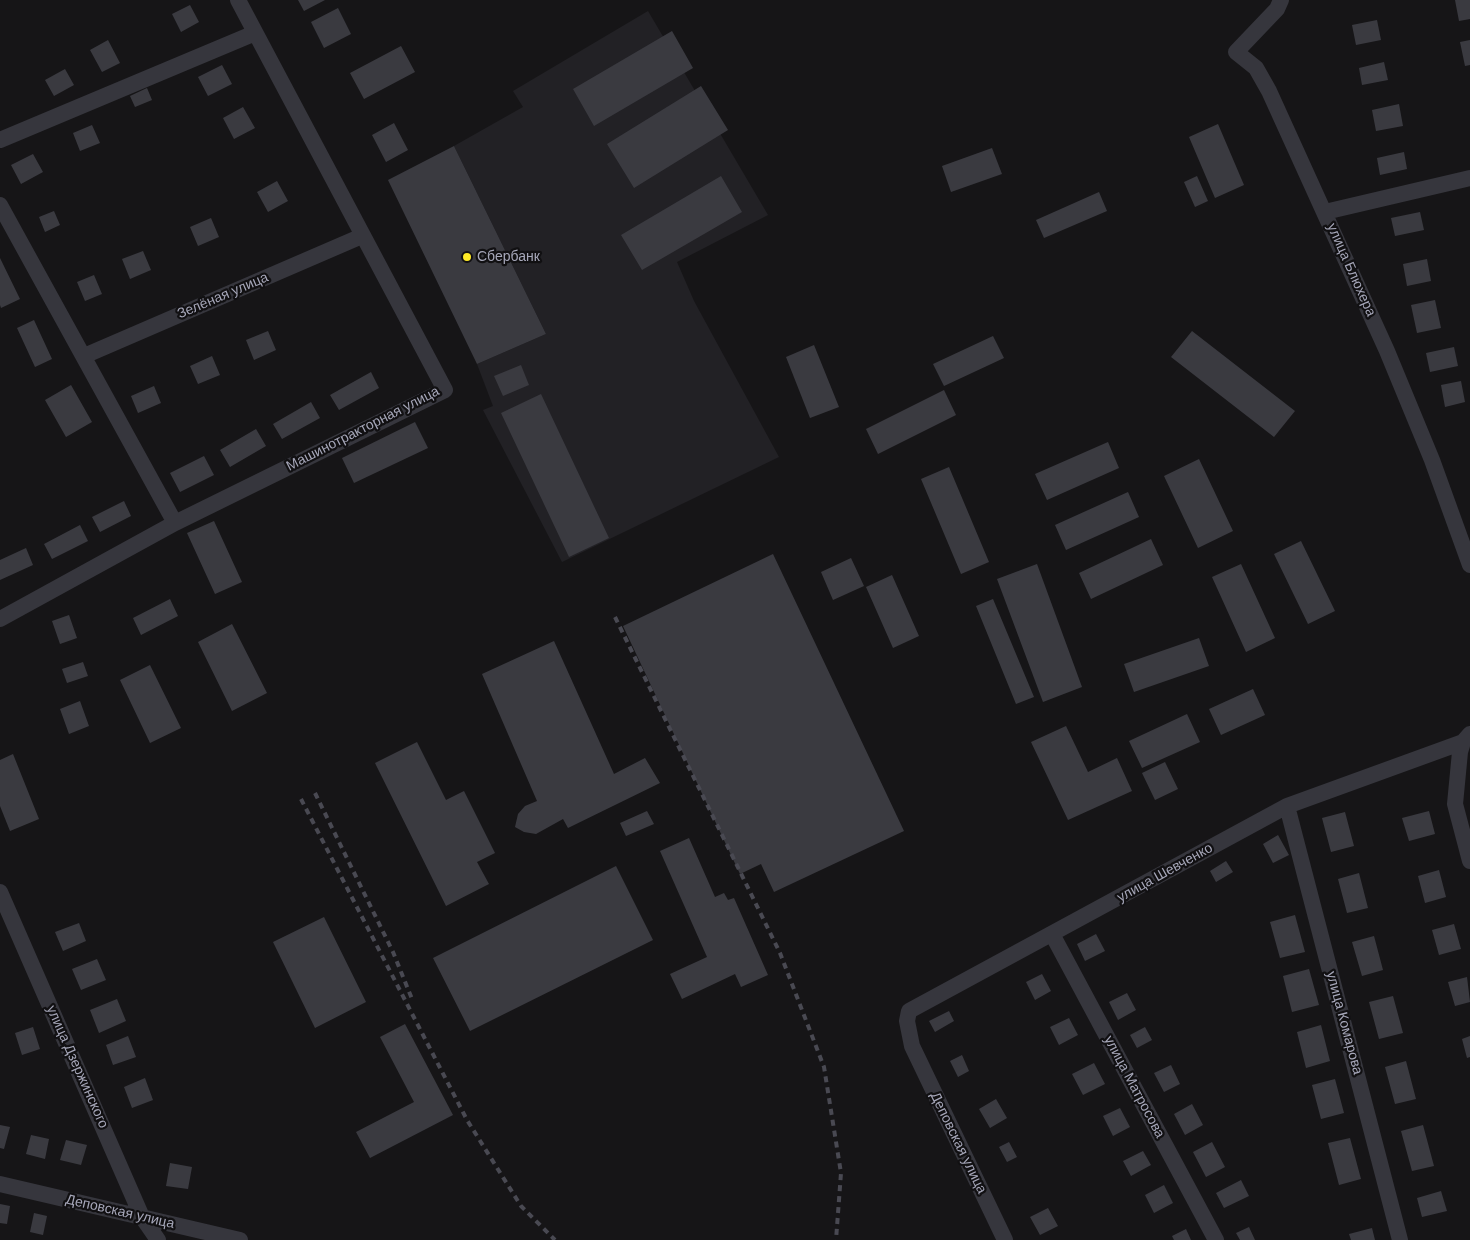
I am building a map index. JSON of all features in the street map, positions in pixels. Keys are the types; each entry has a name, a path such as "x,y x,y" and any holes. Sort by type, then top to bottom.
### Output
{"street":[{"name":"Машинотракторная улица","path":"0,619 175,523 445,390 238,0"},
{"name":"улица Блюхера","path":"1280,0 1277,9 1236,52 1256,68 1270,90 1388,351 1432,460 1470,565"},
{"path":"0,140 255,33"},
{"path":"1325,212 1470,178"},
{"path":"0,206 175,523"},
{"name":"Зелёная улица","path":"84,356 362,236"},
{"path":"1466,738 1460,752 1455,804 1470,861"},
{"name":"улица Шевченко","path":"912,1046 906,1021 909,1011 1287,806 1466,738"},
{"name":"улица Комарова","path":"1287,806 1400,1240"},
{"name":"улица Дзержинского","path":"0,892 142,1217 158,1240"},
{"name":"улица Матросова","path":"1052,934 1216,1240"},
{"name":"Деповская улица","path":"912,1046 1005,1240"},
{"name":"Деповская улица","path":"0,1184 240,1240"}],"shaded area":[{"path":"648,11 768,215 677,262 694,301 779,457 562,562 483,410 493,406 477,364 546,334 454,146 523,107 513,91"}],"building":[{"path":"298,0 325,0 304,11"},
{"path":"1455,0 1470,0 1470,19 1459,21"},
{"path":"190,5 199,22 181,32 172,14"},
{"path":"338,8 351,34 324,48 311,22"},
{"path":"1377,20 1381,40 1356,45 1352,25"},
{"path":"672,31 693,68 594,126 573,89"},
{"path":"108,40 120,63 102,72 90,50"},
{"path":"1470,40 1470,65 1465,66 1460,42"},
{"path":"401,46 415,72 364,99 350,73"},
{"path":"1384,62 1388,80 1362,85 1359,68"},
{"path":"222,65 232,84 208,96 198,77"},
{"path":"65,69 74,85 54,96 45,80"},
{"path":"701,86 728,130 634,188 607,144"},
{"path":"147,88 152,100 135,107 130,96"},
{"path":"1399,104 1403,126 1376,131 1372,110"},
{"path":"243,107 255,128 234,139 223,118"},
{"path":"394,123 408,150 386,162 372,135"},
{"path":"1218,124 1244,185 1215,198 1189,137"},
{"path":"92,125 100,143 80,151 73,133"},
{"name":"Сбербанк","path":"454,146 546,334 477,364 388,180"},
{"path":"992,148 1002,174 951,192 942,166"},
{"path":"1404,152 1407,169 1380,175 1377,158"},
{"path":"33,154 43,172 21,184 11,165"},
{"path":"721,176 742,212 642,270 621,235"},
{"path":"1197,176 1208,201 1195,207 1184,182"},
{"path":"277,181 288,201 268,212 257,192"},
{"path":"1099,192 1107,211 1044,238 1036,220"},
{"path":"54,211 60,225 45,232 39,217"},
{"path":"1420,212 1424,230 1395,236 1391,218"},
{"path":"211,218 219,237 198,246 190,227"},
{"path":"143,251 151,270 130,279 122,259"},
{"path":"0,258 20,299 1,308 0,305"},
{"path":"1427,259 1431,281 1407,286 1403,264"},
{"path":"94,275 102,294 85,301 77,282"},
{"path":"1435,300 1441,328 1417,333 1411,305"},
{"path":"34,320 52,359 35,367 17,328"},
{"path":"268,331 276,350 254,360 246,340"},
{"path":"1192,331 1295,411 1274,437 1171,357"},
{"path":"993,336 1004,358 944,386 933,364"},
{"path":"814,345 839,407 810,418 786,357"},
{"path":"1454,347 1458,366 1430,372 1426,353"},
{"path":"212,356 220,375 198,384 190,366"},
{"path":"521,365 529,385 503,396 494,376"},
{"path":"371,372 379,388 339,410 330,395"},
{"path":"1461,381 1465,402 1445,407 1441,385"},
{"path":"71,385 92,422 66,437 45,400"},
{"path":"154,386 161,403 138,413 131,396"},
{"path":"944,390 956,415 878,454 866,429"},
{"path":"541,394 609,538 569,557 501,413"},
{"path":"311,402 320,418 282,439 273,424"},
{"path":"415,422 428,448 354,483 342,458"},
{"path":"256,429 266,446 230,467 220,450"},
{"path":"1108,442 1119,468 1047,500 1035,474"},
{"path":"204,456 214,475 180,492 170,473"},
{"path":"1199,459 1233,531 1198,548 1164,476"},
{"path":"949,467 989,562 961,574 921,479"},
{"path":"1128,492 1139,517 1066,550 1055,525"},
{"path":"124,501 131,516 100,532 92,517"},
{"path":"214,521 242,582 215,594 187,533"},
{"path":"80,525 88,541 52,559 44,544"},
{"path":"1151,539 1163,565 1091,599 1079,573"},
{"path":"1301,541 1335,611 1308,624 1274,554"},
{"path":"26,548 33,565 0,580 0,560"},
{"path":"773,554 904,831 774,892 761,864 740,874 623,626"},
{"path":"851,558 864,586 833,600 821,572"},
{"path":"1037,564 1082,687 1043,702 997,579"},
{"path":"1241,564 1275,638 1246,652 1212,577"},
{"path":"892,575 919,636 893,648 866,587"},
{"path":"170,599 178,616 141,635 133,618"},
{"path":"993,599 1034,697 1016,704 976,606"},
{"path":"69,615 77,638 60,644 52,621"},
{"path":"232,624 267,693 232,711 198,642"},
{"path":"1199,638 1209,666 1134,692 1124,664"},
{"path":"554,641 614,774 645,758 660,783 568,828 563,819 536,834 524,832 515,827 518,814 525,806 537,801 482,674"},
{"path":"83,662 88,676 67,683 62,669"},
{"path":"150,665 181,728 150,743 120,680"},
{"path":"1253,689 1265,715 1221,735 1209,709"},
{"path":"80,701 89,726 69,734 60,709"},
{"path":"1187,714 1200,742 1142,768 1129,741"},
{"path":"1066,726 1088,772 1117,758 1132,791 1068,820 1031,742"},
{"path":"417,742 446,800 464,791 495,853 477,862 489,884 446,906 375,763"},
{"path":"13,754 39,819 10,831 0,806 0,760"},
{"path":"1165,762 1178,789 1155,800 1142,773"},
{"path":"647,811 654,824 626,836 620,823"},
{"path":"1429,811 1435,834 1409,841 1402,818"},
{"path":"1345,812 1354,846 1331,852 1322,818"},
{"path":"1278,835 1289,855 1273,863 1263,844"},
{"path":"689,838 715,897 724,893 728,900 734,898 768,975 741,987 735,974 682,999 670,974 707,957 660,851"},
{"path":"1226,861 1233,872 1216,882 1210,871"},
{"path":"616,866 653,940 470,1031 433,958"},
{"path":"1439,870 1446,897 1425,903 1418,876"},
{"path":"1359,873 1368,908 1347,913 1338,879"},
{"path":"1295,915 1305,952 1280,958 1270,922"},
{"path":"324,917 366,1002 315,1028 273,942"},
{"path":"79,923 86,941 63,951 55,932"},
{"path":"1454,924 1461,949 1439,955 1432,930"},
{"path":"1096,934 1105,951 1085,961 1077,944"},
{"path":"1374,936 1383,970 1362,976 1352,942"},
{"path":"97,959 106,980 81,990 72,969"},
{"path":"1309,969 1319,1005 1292,1012 1283,976"},
{"path":"1042,974 1051,991 1035,1000 1026,982"},
{"path":"1467,977 1470,1002 1455,1006 1448,982"},
{"path":"1127,993 1136,1010 1118,1020 1109,1002"},
{"path":"1393,996 1403,1033 1379,1039 1369,1002"},
{"path":"117,999 126,1021 99,1033 90,1010"},
{"path":"949,1011 954,1021 935,1032 929,1021"},
{"path":"1069,1018 1078,1035 1059,1045 1050,1027"},
{"path":"405,1024 453,1115 370,1158 356,1132 414,1102 380,1037"},
{"path":"1321,1025 1330,1061 1306,1068 1297,1032"},
{"path":"33,1027 40,1049 22,1055 15,1033"},
{"path":"1145,1027 1152,1040 1137,1048 1130,1035"},
{"path":"128,1036 136,1057 113,1065 106,1045"},
{"path":"1470,1036 1470,1057 1467,1058 1462,1039"},
{"path":"962,1055 969,1071 958,1077 950,1061"},
{"path":"1406,1061 1416,1099 1395,1104 1385,1067"},
{"path":"1094,1063 1105,1084 1083,1095 1072,1074"},
{"path":"1171,1065 1180,1084 1164,1092 1154,1073"},
{"path":"145,1078 153,1100 132,1108 124,1087"},
{"path":"1335,1079 1344,1113 1321,1119 1312,1085"},
{"path":"996,1099 1007,1118 990,1128 979,1109"},
{"path":"1192,1104 1203,1125 1185,1135 1174,1114"},
{"path":"1120,1108 1130,1127 1113,1136 1103,1116"},
{"path":"0,1125 10,1127 4,1149 0,1148"},
{"path":"1423,1125 1434,1166 1412,1171 1401,1131"},
{"path":"31,1135 49,1139 45,1159 26,1154"},
{"path":"1350,1138 1361,1179 1339,1185 1328,1143"},
{"path":"66,1140 87,1145 81,1165 60,1160"},
{"path":"1009,1142 1017,1157 1007,1162 999,1147"},
{"path":"1212,1142 1225,1167 1206,1177 1193,1152"},
{"path":"1143,1151 1151,1165 1131,1176 1123,1161"},
{"path":"170,1163 192,1167 188,1189 166,1186"},
{"path":"1241,1180 1249,1196 1224,1208 1216,1193"},
{"path":"1164,1185 1173,1203 1154,1213 1145,1195"},
{"path":"1441,1191 1447,1211 1422,1217 1417,1198"},
{"path":"0,1204 10,1206 7,1224 0,1223"},
{"path":"1048,1208 1058,1226 1040,1235 1030,1217"},
{"path":"34,1213 47,1216 43,1235 30,1232"},
{"path":"1249,1227 1255,1240 1240,1240 1236,1233"},
{"path":"1372,1228 1375,1240 1351,1240 1349,1234"},
{"path":"1186,1229 1191,1240 1174,1240 1172,1236"}],"railway":[{"path":"615,617 780,953 824,1067 841,1173 836,1240"},
{"path":"315,793 393,952 412,999"},
{"path":"301,799 467,1120 521,1206 555,1240"}],"place":[{"name":"Сбербанк","path":"467,257"}]}
